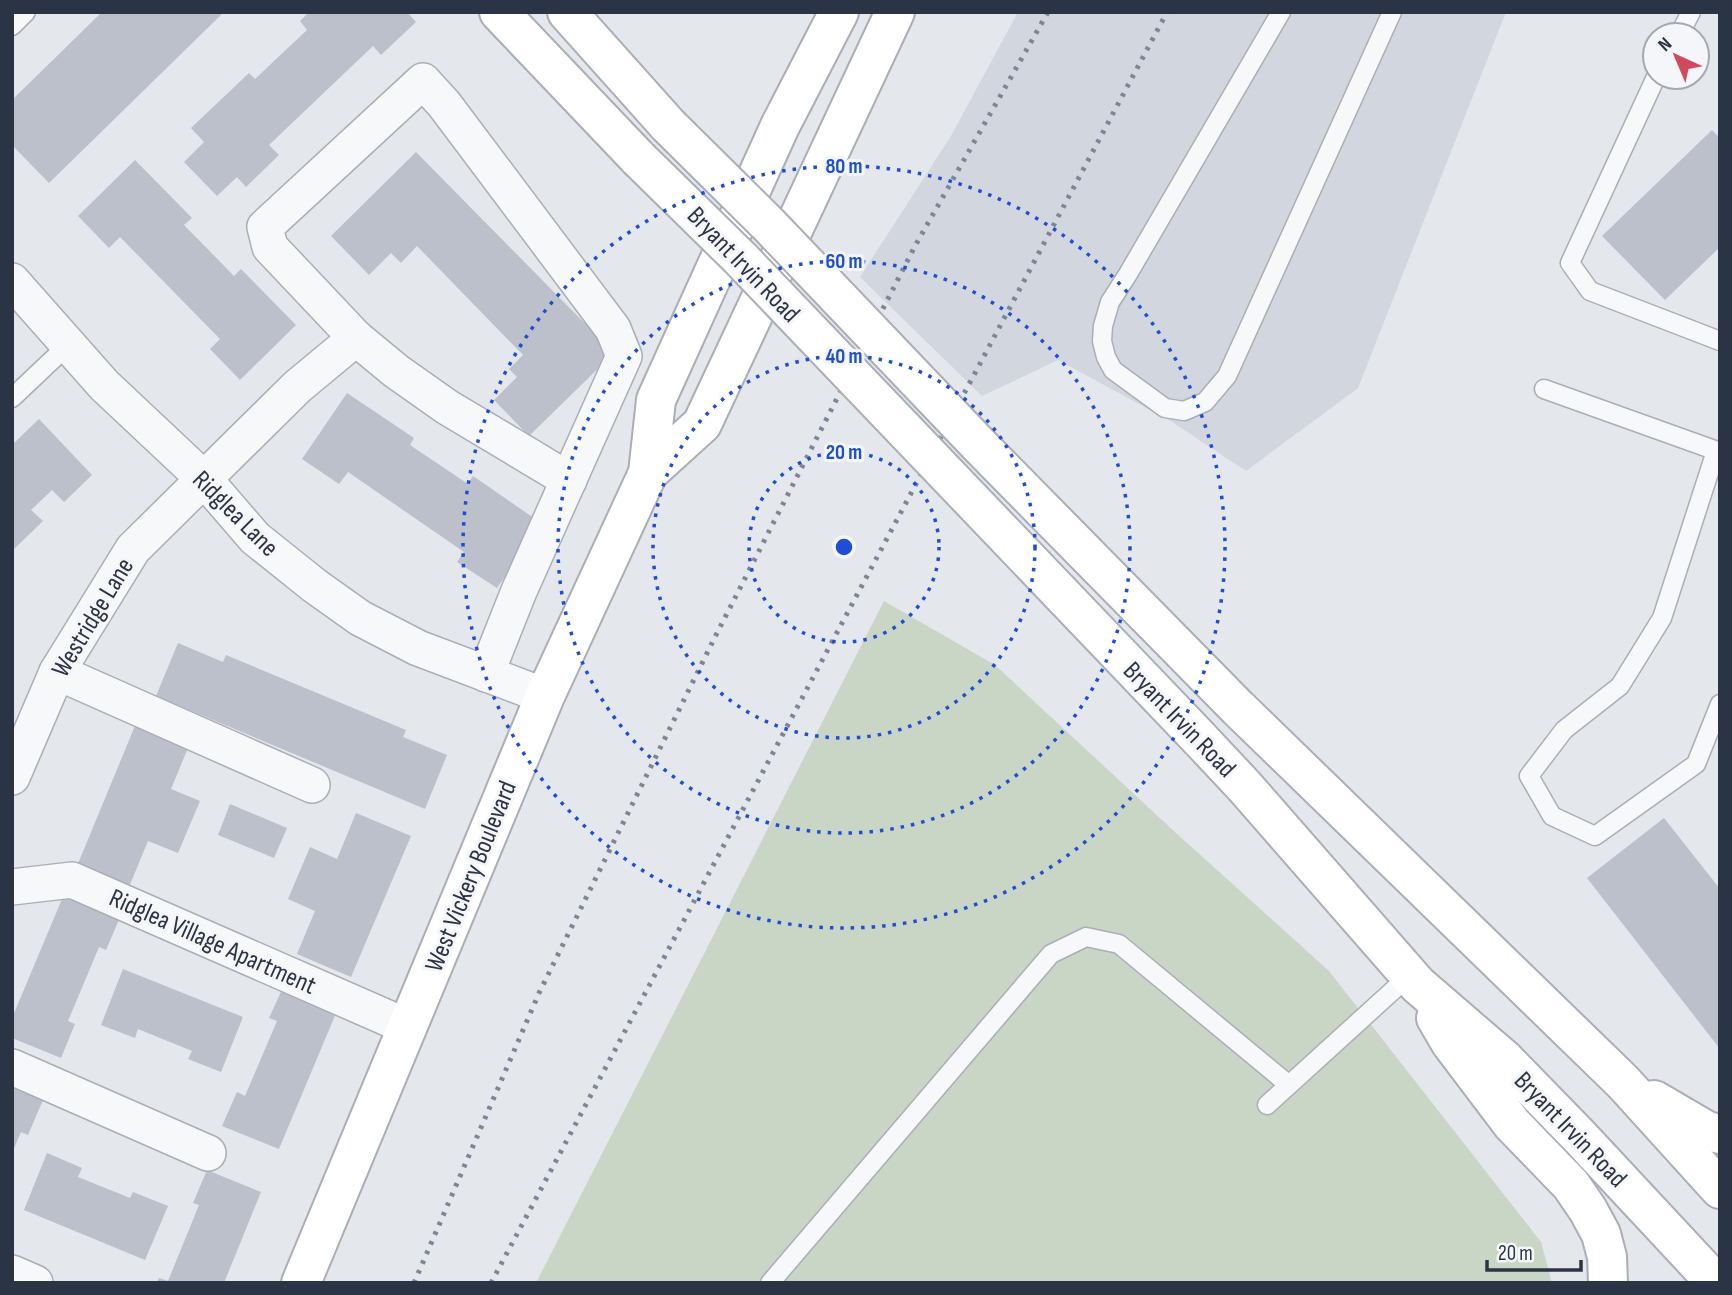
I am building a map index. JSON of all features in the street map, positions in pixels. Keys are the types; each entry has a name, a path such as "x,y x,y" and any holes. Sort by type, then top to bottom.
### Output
{"main road":[{"name":"Bryant Irvin Road","path":"499,12 639,159 740,258 1245,786 1414,980 1505,1060 1716,1283"},
{"name":"Bryant Irvin Road","path":"567,12 668,125 770,226 979,445 1238,708 1623,1082 1720,1189"},
{"name":"West Vickery Boulevard","path":"648,473 702,424 894,12"},
{"name":"West Vickery Boulevard","path":"302,1283 545,696 648,473 656,400 780,126 833,22"},
{"path":"1414,980 1450,1042 1512,1124 1571,1185 1588,1210 1601,1234 1607,1257 1608,1283"},
{"path":"1623,1082 1707,1131 1720,1134"}],"street":[{"path":"486,674 519,591 569,480 624,356 613,329 468,135 422,81 265,228 270,247 356,338 396,371 447,407 569,480"},
{"name":"Ridglea Lane","path":"12,281 104,385 204,479 255,538 315,586 360,618 418,648 545,696"},
{"name":"Westridge Lane","path":"12,777 57,672 133,549 297,387 356,338"},
{"path":"57,672 312,785"},
{"name":"Ridglea Village Apartment","path":"12,887 72,880 408,1027"},
{"path":"12,1067 208,1153"},
{"path":"12,1273 35,1283"}],"lane":[{"path":"12,26 26,12"},
{"path":"1281,12 1110,302 1103,326 1102,341 1106,357 1114,370 1165,408 1184,411 1205,402 1227,376 1392,12"},
{"path":"1650,91 1570,263 1590,291 1720,341"},
{"path":"12,398 68,345"},
{"path":"1544,389 1718,451 1662,618 1620,686 1564,730 1529,776 1552,816 1595,836 1696,764 1720,704"},
{"path":"770,1283 1051,954 1086,937 1119,944 1289,1085"},
{"path":"1267,1105 1414,980"}],"shaded area":[{"path":"1018,12 1506,12 1358,388 1246,471 1174,423 1058,360 982,396 860,277 951,136"}],"green space":[{"path":"884,601 995,665 1329,971 1541,1242 1552,1283 536,1283"}],"building":[{"path":"102,12 224,12 49,183 12,145 12,100"},
{"path":"309,12 407,12 416,22 381,55 373,46 269,145 279,155 246,187 237,177 217,196 184,162 204,142 191,128 249,73 255,79 307,30 300,21"},
{"path":"1712,130 1720,138 1720,247 1665,300 1602,236"},
{"path":"416,152 614,353 529,436 494,400 517,377 509,369 523,355 417,246 401,263 391,253 369,275 331,236"},
{"path":"135,160 192,218 184,225 234,276 241,269 296,325 240,380 210,349 220,339 120,237 109,248 78,216"},
{"path":"347,393 414,438 410,445 468,484 473,476 541,523 497,588 457,562 464,552 348,472 339,484 302,459"},
{"path":"39,419 92,475 64,502 52,490 31,510 43,521 12,551 12,445"},
{"path":"178,643 223,662 226,655 406,730 403,737 447,755 425,809 156,696"},
{"path":"137,721 190,743 171,789 200,801 178,853 148,841 129,887 77,866"},
{"path":"230,804 287,828 274,858 218,835"},
{"path":"356,813 411,836 351,977 297,954 315,911 288,899 310,847 337,859"},
{"path":"1664,818 1720,889 1720,1049 1587,878"},
{"path":"65,892 121,915 106,950 99,947 68,1021 75,1024 61,1058 12,1038 12,1018"},
{"path":"123,969 243,1017 221,1072 188,1059 192,1051 138,1029 135,1038 101,1025"},
{"path":"285,983 339,1006 279,1149 222,1126 237,1092 245,1096 277,1021 269,1018"},
{"path":"12,1088 43,1100 28,1135 21,1132 12,1153"},
{"path":"47,1153 82,1168 78,1177 130,1198 133,1192 168,1206 145,1260 24,1210"},
{"path":"207,1170 261,1192 224,1283 157,1283 159,1278 168,1281 199,1205 193,1203"}],"railway":[{"path":"414,1283 539,993 716,635 915,246 1048,12"},
{"path":"491,1283 1167,12"}]}
